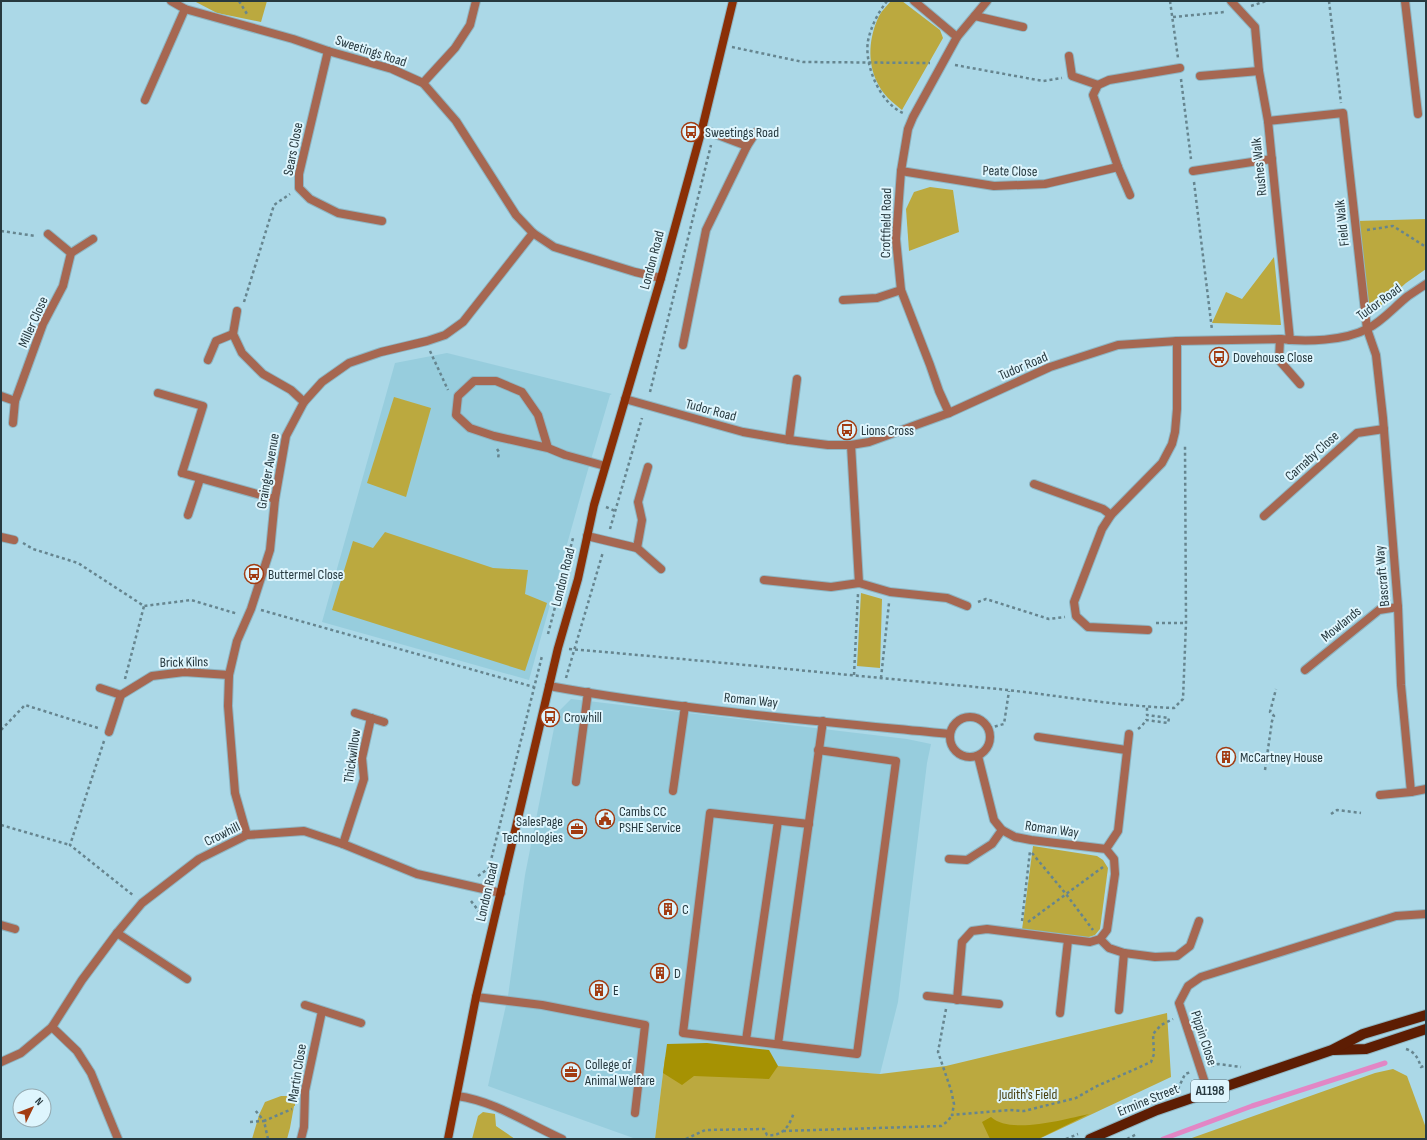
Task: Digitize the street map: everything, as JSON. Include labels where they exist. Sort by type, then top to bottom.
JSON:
[{"type":"main road","name":"Ermine Street","points":[[1090,1139],[1157,1110],[1332,1050],[1363,1034],[1426,1015]]},
{"type":"main road","name":"Ermine Street","points":[[1332,1050],[1366,1049],[1426,1029]]},
{"type":"street","name":"Sweetings Road","points":[[171,1],[185,9],[293,39],[328,51],[392,69],[423,83],[456,121],[516,215],[533,233],[554,247],[661,278]]},
{"type":"street","points":[[423,83],[455,48],[470,25],[476,1]]},
{"type":"street","name":"London Road","points":[[448,1139],[476,998],[558,648],[578,579],[587,536],[605,466],[661,278],[702,129],[733,1]]},
{"type":"street","points":[[914,1],[957,37]]},
{"type":"street","name":"Croftfield Road","points":[[949,413],[939,391],[901,290],[896,239],[901,171],[908,129],[913,117],[957,37],[987,1]]},
{"type":"street","name":"Rushes Walk","points":[[1231,1],[1255,27],[1259,71],[1268,121],[1290,340]]},
{"type":"street","points":[[1406,1],[1418,114]]},
{"type":"street","points":[[145,100],[185,9]]},
{"type":"street","points":[[975,16],[1023,27]]},
{"type":"street","name":"Sears Close","points":[[328,51],[299,174],[299,188],[310,199],[338,213],[382,220]]},
{"type":"street","points":[[1069,56],[1072,76],[1098,85]]},
{"type":"street","points":[[1130,195],[1118,167],[1093,95],[1098,85],[1109,80],[1180,68]]},
{"type":"street","points":[[1200,76],[1259,71]]},
{"type":"street","points":[[1268,121],[1343,113]]},
{"type":"street","name":"Field Walk","points":[[1343,113],[1367,329]]},
{"type":"street","points":[[702,129],[747,146]]},
{"type":"street","points":[[683,345],[706,230],[747,146],[756,132]]},
{"type":"street","points":[[1193,171],[1272,159]]},
{"type":"street","name":"Peate Close","points":[[901,171],[994,186],[1045,184],[1118,167]]},
{"type":"street","name":"Grainger Avenue","points":[[247,835],[235,793],[228,706],[229,675],[237,641],[251,609],[270,550],[275,500],[286,436],[304,402],[322,382],[349,363],[381,352],[445,335],[462,322],[533,233]]},
{"type":"street","points":[[48,234],[71,253],[93,239]]},
{"type":"street","name":"Miller Close","points":[[13,423],[15,401],[44,324],[64,286],[71,253]]},
{"type":"street","name":"Tudor Road","points":[[625,399],[743,432],[828,445],[851,445],[869,442],[949,413],[1050,367],[1118,344],[1177,341],[1338,338],[1367,329],[1426,284]]},
{"type":"street","points":[[843,300],[877,298],[901,290]]},
{"type":"street","points":[[237,310],[233,334],[242,353],[263,374],[291,390],[304,402]]},
{"type":"street","name":"Bascraft Way","points":[[1367,329],[1376,355],[1384,428],[1398,608],[1401,685],[1411,792]]},
{"type":"street","points":[[208,360],[216,341],[233,334]]},
{"type":"street","points":[[1280,340],[1279,360],[1300,384]]},
{"type":"street","points":[[1148,630],[1088,627],[1076,616],[1074,602],[1102,529],[1111,515],[1162,463],[1172,444],[1175,432],[1177,409],[1177,341]]},
{"type":"street","points":[[789,440],[797,379]]},
{"type":"street","points":[[548,448],[538,415],[522,392],[496,381],[474,381],[458,396],[456,415],[470,428],[494,436],[548,448],[565,455],[605,466]]},
{"type":"street","points":[[158,393],[203,406],[182,473],[275,500]]},
{"type":"street","points":[[1,396],[15,401]]},
{"type":"street","name":"Carnaby Close","points":[[1264,516],[1357,433],[1384,428]]},
{"type":"street","points":[[851,445],[859,583]]},
{"type":"street","points":[[637,548],[642,520],[638,502],[648,467]]},
{"type":"street","points":[[188,515],[200,479]]},
{"type":"street","points":[[1034,484],[1103,509],[1111,515]]},
{"type":"street","name":"London Road","points":[[587,536],[637,548],[661,569]]},
{"type":"street","points":[[1,537],[14,540]]},
{"type":"street","points":[[764,580],[831,587],[859,583],[890,592],[947,598],[967,606]]},
{"type":"street","name":"Mowlands","points":[[1305,670],[1379,610],[1398,608]]},
{"type":"street","name":"Brick Kilns","points":[[121,695],[152,676],[184,672],[229,675]]},
{"type":"street","name":"Roman Way","points":[[549,686],[685,706],[950,734]]},
{"type":"street","points":[[100,688],[121,695],[109,732]]},
{"type":"street","points":[[576,782],[588,692]]},
{"type":"street","points":[[673,791],[685,706]]},
{"type":"street","name":"Thickwillow","points":[[354,713],[384,722]]},
{"type":"street","points":[[966,716],[979,718],[989,728],[991,734],[990,742],[984,752],[978,756],[971,757],[966,757],[959,754],[954,749],[950,742],[950,734],[955,723],[966,716]]},
{"type":"street","name":"Thickwillow","points":[[343,844],[364,779],[362,758],[371,718]]},
{"type":"street","points":[[778,1044],[823,721]]},
{"type":"street","points":[[957,1000],[962,942],[972,931],[987,929],[1021,930],[1068,940],[1090,942],[1100,939],[1107,930],[1115,874],[1114,859],[1106,849],[1118,831],[1129,734]]},
{"type":"street","points":[[1038,737],[1126,750]]},
{"type":"street","points":[[809,824],[710,813],[683,1033],[857,1054],[896,761],[818,750]]},
{"type":"street","points":[[949,859],[967,860],[992,844],[1002,830],[994,820],[978,756]]},
{"type":"street","points":[[1380,795],[1426,789]]},
{"type":"street","points":[[746,1040],[778,821]]},
{"type":"street","name":"Roman Way","points":[[1002,830],[1015,837],[1031,840],[1106,849]]},
{"type":"street","name":"Crowhill","points":[[1,1062],[21,1053],[52,1027],[82,980],[117,933],[142,903],[199,860],[247,835],[304,831],[343,844],[417,874],[500,893]]},
{"type":"street","name":"Pippin Close","points":[[1208,1092],[1180,1003],[1188,986],[1201,977],[1396,916],[1426,914]]},
{"type":"street","points":[[1100,939],[1109,948],[1124,953],[1156,957],[1178,956],[1190,946],[1199,921]]},
{"type":"street","points":[[1,926],[15,929]]},
{"type":"street","points":[[117,933],[187,978]]},
{"type":"street","points":[[1060,1013],[1068,940]]},
{"type":"street","points":[[1119,1010],[1124,953]]},
{"type":"street","points":[[927,996],[999,1004]]},
{"type":"street","points":[[476,998],[542,1004],[645,1025],[635,1113]]},
{"type":"street","points":[[305,1006],[361,1023]]},
{"type":"street","name":"Martin Close","points":[[301,1139],[304,1127],[305,1091],[322,1011]]},
{"type":"street","points":[[52,1027],[77,1051],[91,1073],[118,1139]]},
{"type":"street","points":[[457,1096],[478,1100],[499,1108],[562,1139]]},
{"type":"path","points":[[887,1],[877,15],[868,41],[869,62],[874,79],[883,96],[898,110],[913,117]]},
{"type":"path","points":[[1329,1],[1343,113]]},
{"type":"path","points":[[1173,17],[1238,10]]},
{"type":"path","points":[[723,45],[803,62],[943,63],[1043,80],[1072,76]]},
{"type":"path","points":[[650,392],[714,133]]},
{"type":"path","points":[[237,310],[244,303],[274,205],[299,188]]},
{"type":"path","points":[[1356,231],[1393,226],[1426,248]]},
{"type":"path","points":[[1,231],[40,237],[48,234]]},
{"type":"path","points":[[610,529],[642,418]]},
{"type":"path","points":[[558,648],[1009,690],[1147,707],[1174,708],[1183,699],[1186,623],[1185,442],[1175,432]]},
{"type":"path","points":[[546,640],[575,532]]},
{"type":"path","points":[[14,540],[78,563],[144,606],[191,600],[241,614],[251,609],[260,610],[534,687]]},
{"type":"path","points":[[568,674],[604,549]]},
{"type":"path","points":[[854,675],[859,583]]},
{"type":"path","points":[[881,678],[890,592]]},
{"type":"path","points":[[967,606],[986,599],[1049,619],[1076,616]]},
{"type":"path","points":[[121,695],[144,606]]},
{"type":"path","points":[[1148,630],[1154,623],[1186,623]]},
{"type":"path","points":[[476,878],[489,868],[542,656]]},
{"type":"path","points":[[1265,770],[1272,720],[1274,716],[1270,712],[1276,689]]},
{"type":"path","points":[[989,728],[1004,724],[1009,690]]},
{"type":"path","points":[[1,730],[25,705],[109,732],[102,744],[70,845]]},
{"type":"path","points":[[1146,720],[1168,724],[1169,718],[1147,715],[1147,707]]},
{"type":"path","points":[[1331,814],[1337,810],[1361,813]]},
{"type":"path","points":[[1,825],[70,845],[142,903]]},
{"type":"path","points":[[1021,930],[1031,840]]},
{"type":"path","points":[[1030,851],[1066,894],[1100,939]]},
{"type":"path","points":[[1021,930],[1066,894],[1114,859]]},
{"type":"path","points":[[784,1131],[940,1126],[948,1122],[952,1115],[954,1104],[951,1090],[938,1052],[946,1008],[957,1000]]},
{"type":"path","points":[[952,1115],[1009,1110],[1024,1111],[1076,1098],[1095,1087],[1151,1062],[1154,1054],[1153,1034],[1161,1025],[1169,1021]]},
{"type":"path","points":[[1405,1048],[1415,1054],[1421,1067],[1426,1065]]},
{"type":"path","points":[[250,1122],[264,1121],[293,1109],[305,1109]]},
{"type":"path","points":[[255,1110],[264,1121],[268,1139]]},
{"type":"path","points":[[764,1129],[767,1136],[773,1136],[784,1131],[791,1124],[794,1112]]},
{"type":"path","points":[[686,1139],[705,1130],[764,1129]]},
{"type":"path","points":[[764,1129],[767,1139]]},
{"type":"path","points":[[1127,1139],[1140,1133]]},
{"type":"shaded area","points":[[447,353],[612,394],[610,395],[585,480],[529,680],[322,622],[395,363]]},
{"type":"shaded area","points":[[571,699],[907,739],[931,744],[927,763],[898,1002],[880,1074],[665,1057],[655,1139],[636,1139],[488,1086],[508,996],[525,875],[557,713]]},
{"type":"shaded area","points":[[707,1043],[769,1050],[778,1066],[769,1079],[694,1076],[682,1085],[663,1073],[667,1044]]},
{"type":"shaded area","points":[[1089,1114],[1038,1139],[990,1139],[982,1122],[991,1117],[1000,1122],[1011,1125],[1038,1124]]},
{"type":"green space","points":[[194,1],[267,1],[261,22],[217,13]]},
{"type":"green space","points":[[891,1],[902,1],[940,30],[943,38],[902,110],[888,98],[879,86],[872,66],[870,49],[873,32],[880,14]]},
{"type":"green space","points":[[930,187],[953,190],[959,232],[909,251],[906,209],[914,192]]},
{"type":"green space","points":[[1426,219],[1426,269],[1406,283],[1377,309],[1367,314],[1357,221]]},
{"type":"green space","points":[[1274,257],[1281,325],[1212,323],[1226,292],[1242,299]]},
{"type":"green space","points":[[394,397],[431,408],[406,497],[367,483]]},
{"type":"green space","points":[[385,532],[493,568],[528,570],[525,594],[547,603],[525,671],[332,610],[353,541],[373,548]]},
{"type":"green space","points":[[861,593],[882,599],[880,668],[857,666]]},
{"type":"green space","points":[[1033,846],[1097,856],[1103,860],[1108,868],[1100,929],[1095,935],[1086,938],[1022,930]]},
{"type":"green space","name":"Judith's Field","points":[[1167,1013],[1171,1077],[1039,1139],[655,1139],[665,1057],[880,1074],[946,1066]]},
{"type":"green space","points":[[1393,1069],[1407,1076],[1426,1128],[1426,1139],[1189,1139],[1375,1073]]},
{"type":"green space","points":[[281,1096],[295,1096],[295,1106],[287,1139],[252,1139],[259,1115],[265,1102]]},
{"type":"green space","points":[[483,1112],[495,1114],[496,1126],[515,1139],[472,1139],[478,1116]]},
{"type":"waterway","points":[[1163,1139],[1252,1106],[1385,1063]]},
{"type":"place","name":"Sweetings Road","points":[[691,132]]},
{"type":"place","name":"Dovehouse Close","points":[[1219,357]]},
{"type":"place","name":"Lions Cross","points":[[847,430]]},
{"type":"place","name":"Buttermel Close","points":[[254,574]]},
{"type":"place","name":"Crowhill","points":[[550,717]]},
{"type":"place","name":"McCartney House","points":[[1226,757]]},
{"type":"place","name":"Cambs CC PSHE Service","points":[[605,819]]},
{"type":"place","name":"SalesPage Technologies","points":[[577,829]]},
{"type":"place","name":"C","points":[[668,909]]},
{"type":"place","name":"D","points":[[660,973]]},
{"type":"place","name":"E","points":[[599,990]]},
{"type":"place","name":"College of Animal Welfare","points":[[571,1072]]}]
